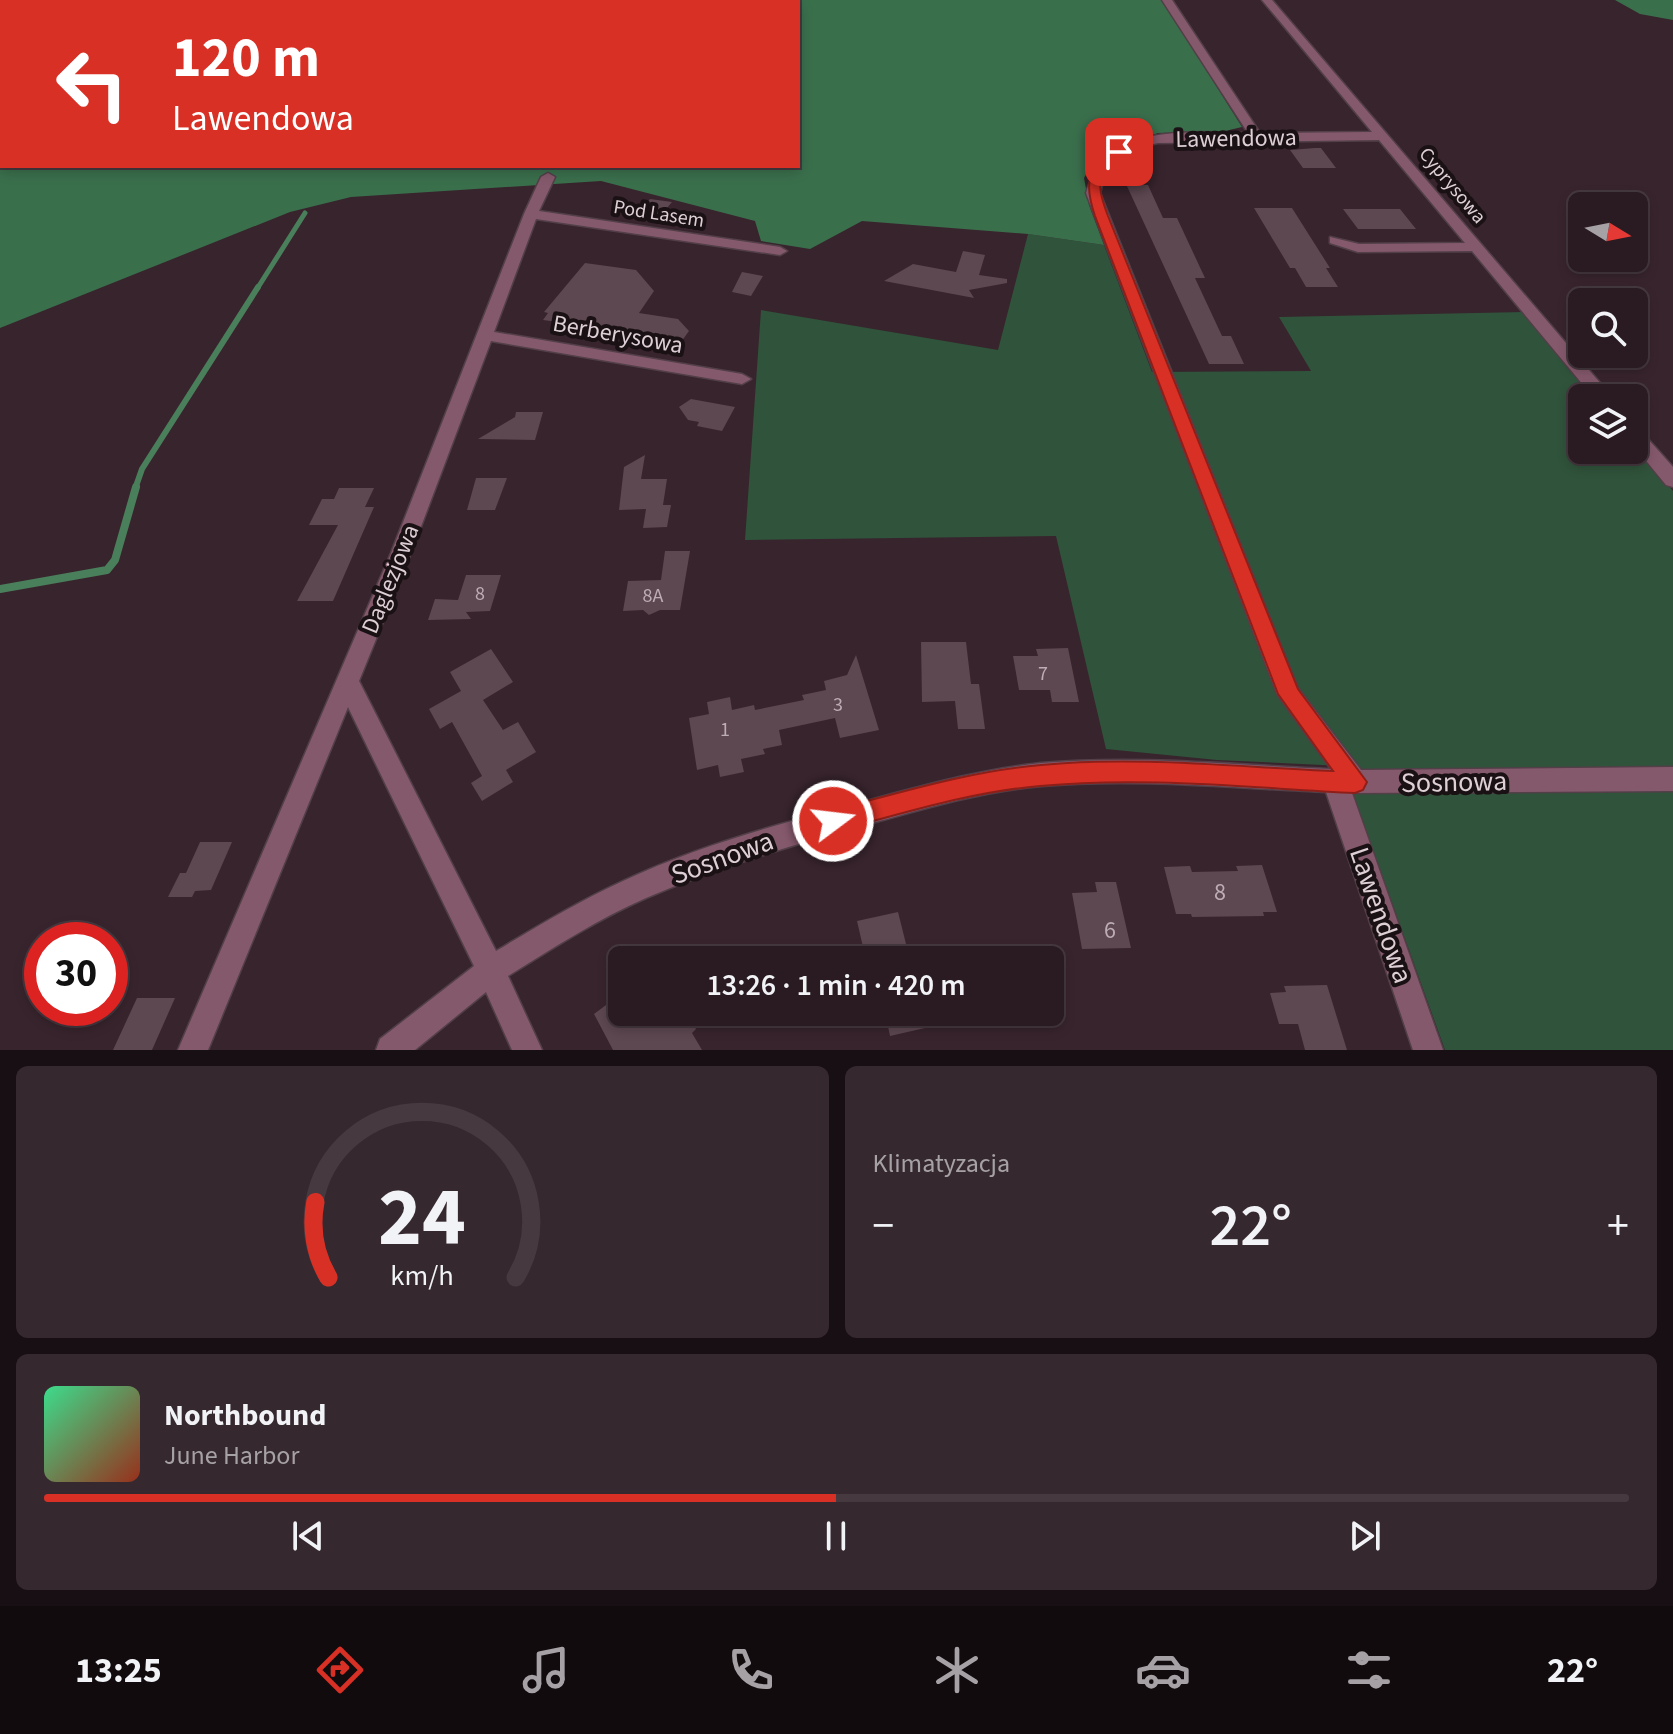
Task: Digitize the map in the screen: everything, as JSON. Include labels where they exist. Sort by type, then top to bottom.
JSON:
[{"type":"street","points":[[1167,0],[1257,137]]},
{"type":"street","name":"Cyprysowa","points":[[1267,0],[1592,384]]},
{"type":"street","name":"Lawendowa","points":[[1384,136],[1173,137],[1135,145],[1105,159],[1097,174],[1093,193],[1289,694],[1345,782],[1428,1050]]},
{"type":"street","name":"Daglezjowa","points":[[193,1050],[348,683],[548,177]]},
{"type":"street","name":"Pod Lasem","points":[[531,214],[780,251]]},
{"type":"street","points":[[1335,240],[1358,248],[1476,247]]},
{"type":"street","name":"Berberysowa","points":[[485,335],[742,379]]},
{"type":"street","points":[[1648,451],[1673,480]]},
{"type":"street","points":[[348,683],[491,970],[527,1050]]},
{"type":"street","name":"Sosnowa","points":[[391,1050],[491,970],[572,921],[701,862],[776,837],[966,786],[1039,775],[1106,771],[1345,782],[1673,779]]},
{"type":"green space","points":[[800,0],[1162,0],[1242,127],[1225,131],[1158,133],[1098,155],[1084,178],[1089,205],[1104,245],[1028,234],[862,221],[810,249],[761,241],[755,221],[601,181],[351,197],[290,212],[0,328],[0,168],[800,168]]},
{"type":"green space","points":[[1615,0],[1673,0],[1673,20],[1640,14]]},
{"type":"green space","points":[[1028,234],[1104,245],[1152,372],[1311,371],[1279,317],[1524,312],[1583,384],[1568,384],[1568,464],[1648,464],[1648,461],[1673,491],[1673,1050],[1445,1050],[1343,766],[1217,760],[1106,749],[1056,536],[745,540],[761,310],[998,350]]},
{"type":"building","points":[[1321,148],[1336,168],[1303,168],[1290,150]]},
{"type":"building","points":[[1126,184],[1148,185],[1163,218],[1177,218],[1205,278],[1195,278],[1222,336],[1231,336],[1244,364],[1209,364]]},
{"type":"building","points":[[650,199],[672,202],[658,219],[636,216]]},
{"type":"building","points":[[1254,208],[1292,208],[1330,268],[1326,268],[1338,287],[1306,287],[1295,268],[1290,268]]},
{"type":"building","points":[[1343,209],[1400,209],[1416,229],[1358,229]]},
{"type":"building","points":[[963,251],[985,255],[979,275],[1007,279],[1007,283],[969,290],[974,298],[884,281],[913,264],[956,272]]},
{"type":"building","points":[[585,263],[636,270],[654,291],[639,313],[678,319],[689,331],[681,342],[614,331],[611,335],[543,320],[548,313],[544,312]]},
{"type":"building","points":[[742,272],[763,276],[751,296],[732,292]]},
{"type":"building","points":[[691,399],[735,407],[722,431],[697,426],[699,422],[688,420],[679,407]]},
{"type":"building","points":[[516,412],[543,412],[535,440],[478,439],[515,417]]},
{"type":"building","points":[[645,455],[641,479],[667,479],[663,505],[671,505],[667,527],[643,528],[646,509],[619,510],[624,467]]},
{"type":"building","points":[[476,478],[507,478],[495,510],[467,510]]},
{"type":"building","points":[[339,488],[374,488],[365,507],[374,507],[333,601],[297,601],[338,525],[309,525],[322,499],[334,499]]},
{"type":"building","points":[[665,551],[690,551],[680,610],[660,610],[649,615],[643,610],[623,611],[628,581],[661,580]]},
{"type":"building","points":[[466,575],[501,575],[490,611],[466,612],[471,619],[428,620],[435,599],[458,600]]},
{"type":"building","points":[[921,642],[966,642],[971,684],[979,684],[985,729],[958,729],[955,701],[922,702]]},
{"type":"building","points":[[1068,648],[1079,702],[1052,702],[1050,690],[1019,690],[1013,656],[1038,656],[1036,649]]},
{"type":"building","points":[[491,649],[513,682],[483,700],[503,730],[518,722],[536,752],[506,770],[513,782],[482,801],[471,783],[482,776],[452,722],[440,729],[429,709],[461,691],[450,672]]},
{"type":"building","points":[[856,655],[879,730],[840,738],[835,718],[779,730],[782,745],[763,749],[765,754],[741,759],[744,772],[720,777],[718,765],[697,770],[689,718],[709,714],[707,702],[730,697],[732,710],[754,705],[755,710],[804,700],[802,695],[826,690],[824,681],[847,675]]},
{"type":"building","points":[[200,842],[232,842],[211,890],[195,891],[192,897],[168,897],[180,873],[186,873]]},
{"type":"building","points":[[1262,865],[1277,912],[1263,912],[1264,916],[1192,917],[1191,914],[1176,914],[1164,867],[1190,866],[1192,872],[1238,871],[1236,866]]},
{"type":"building","points":[[1095,882],[1116,882],[1131,948],[1082,949],[1072,893],[1097,892]]},
{"type":"building","points":[[898,912],[906,946],[863,946],[857,921]]},
{"type":"building","points":[[1327,985],[1347,1050],[1305,1050],[1298,1024],[1279,1024],[1270,993],[1286,992],[1284,986]]},
{"type":"building","points":[[137,998],[175,998],[152,1050],[113,1050],[124,1026],[128,1026],[128,1018]]},
{"type":"building","points":[[608,1004],[608,1026],[694,1026],[696,1029],[692,1033],[702,1050],[613,1050],[594,1014]]},
{"type":"building","points":[[888,1026],[934,1026],[890,1036]]},
{"type":"waterway","points":[[257,289],[305,213]]},
{"type":"waterway","points":[[135,489],[142,469],[258,287]]},
{"type":"waterway","points":[[0,589],[107,570],[115,560],[136,487]]},
{"type":"route","points":[[833,821],[966,786],[1039,775],[1106,771],[1355,782],[1289,694],[1101,216],[1093,193],[1097,174],[1105,159],[1119,152]]}]
